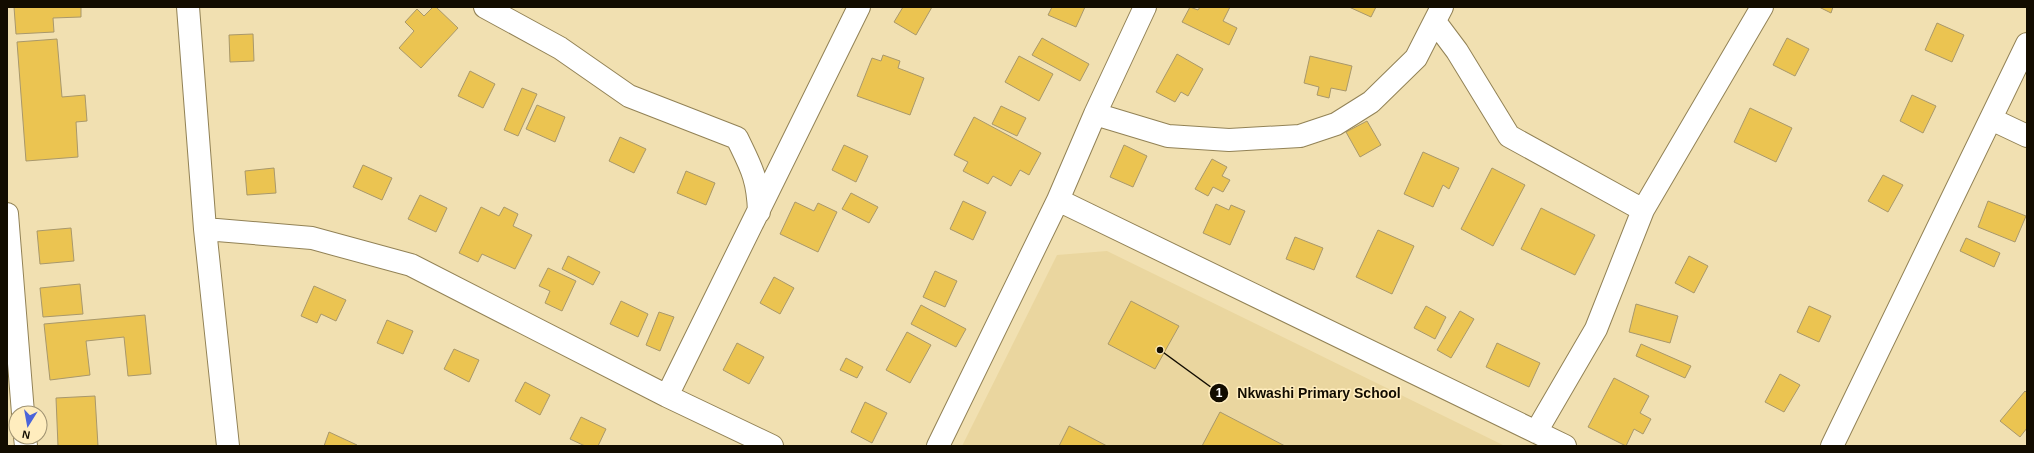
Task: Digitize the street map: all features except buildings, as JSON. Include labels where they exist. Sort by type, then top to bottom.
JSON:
[{"type":"street","points":[[188,7],[205,230],[228,446]]},
{"type":"street","points":[[485,7],[560,48],[629,96],[737,138],[755,174],[758,192],[758,212]]},
{"type":"street","points":[[667,396],[859,7]]},
{"type":"street","points":[[938,446],[1058,200],[1095,114],[1145,7]]},
{"type":"street","points":[[1536,432],[1596,329],[1643,210],[1762,7]]},
{"type":"street","points":[[1095,114],[1168,136],[1229,140],[1300,136],[1336,124],[1371,102],[1416,58],[1439,15]]},
{"type":"street","points":[[1439,15],[1457,51],[1509,136],[1643,210]]},
{"type":"street","points":[[1832,446],[2027,44]]},
{"type":"street","points":[[1991,119],[2027,136]]},
{"type":"street","points":[[1058,200],[1565,446]]},
{"type":"street","points":[[7,214],[22,405]]},
{"type":"street","points":[[205,230],[312,238],[411,265],[667,396],[772,446]]},
{"type":"shaded area","points":[[1107,251],[1505,446],[962,446],[1057,255]]},
{"type":"place","name":"Nkwashi Primary School","points":[[1160,350]]}]
